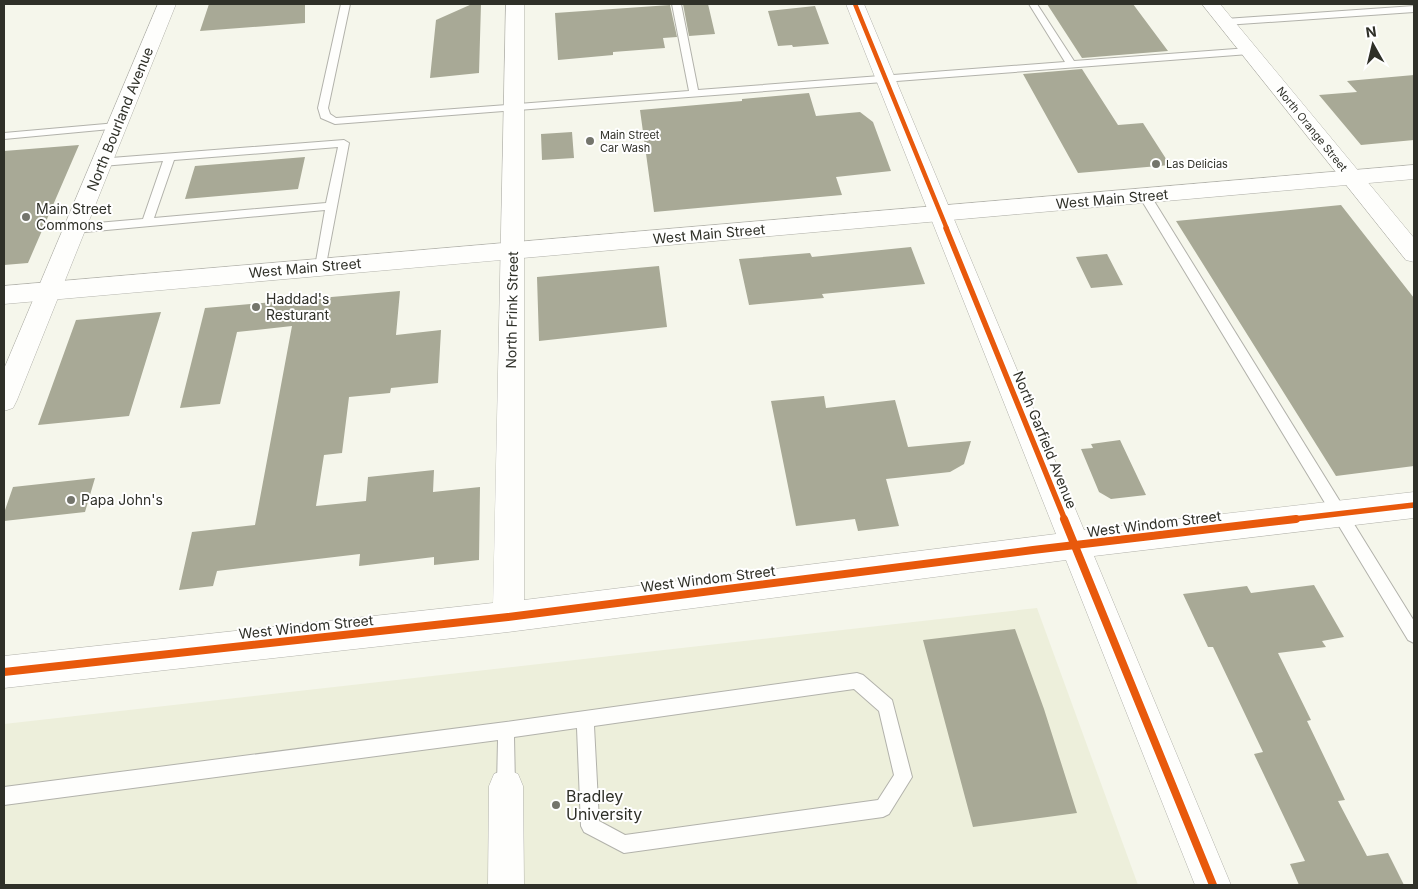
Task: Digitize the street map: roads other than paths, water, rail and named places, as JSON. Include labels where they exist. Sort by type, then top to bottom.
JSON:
[{"type":"street","name":"North Bourland Avenue","points":[[4,400],[167,4]]},
{"type":"street","name":"North Frink Street","points":[[508,617],[515,4]]},
{"type":"street","name":"North Garfield Avenue","points":[[855,4],[1213,885]]},
{"type":"street","name":"North Orange Street","points":[[1210,4],[1414,254]]},
{"type":"street","name":"West Main Street","points":[[4,295],[1414,172]]},
{"type":"street","name":"West Windom Street","points":[[4,672],[508,617],[1074,546],[1414,506]]},
{"type":"street","points":[[506,786],[506,885]]},
{"type":"lane","points":[[345,4],[323,108],[325,116],[335,121],[1249,51]]},
{"type":"lane","points":[[676,4],[694,93]]},
{"type":"lane","points":[[1033,4],[1071,64]]},
{"type":"lane","points":[[1225,22],[1414,9]]},
{"type":"lane","points":[[4,136],[117,126]]},
{"type":"lane","points":[[102,162],[344,143],[321,267]]},
{"type":"lane","points":[[147,223],[170,156]]},
{"type":"lane","points":[[1145,196],[1414,635]]},
{"type":"lane","points":[[74,229],[331,206]]},
{"type":"lane","points":[[4,796],[506,730],[857,681],[886,706],[903,776],[883,808],[624,844],[590,826],[585,719]]},
{"type":"lane","points":[[506,730],[506,786]]},
{"type":"place","name":"Main Street Car Wash","points":[[590,141]]},
{"type":"place","name":"Las Delicias","points":[[1156,164]]},
{"type":"place","name":"Main Street Commons","points":[[26,217]]},
{"type":"place","name":"Haddad's Resturant","points":[[256,307]]},
{"type":"place","name":"Papa John's","points":[[71,500]]},
{"type":"place","name":"Bradley University","points":[[556,805]]}]
